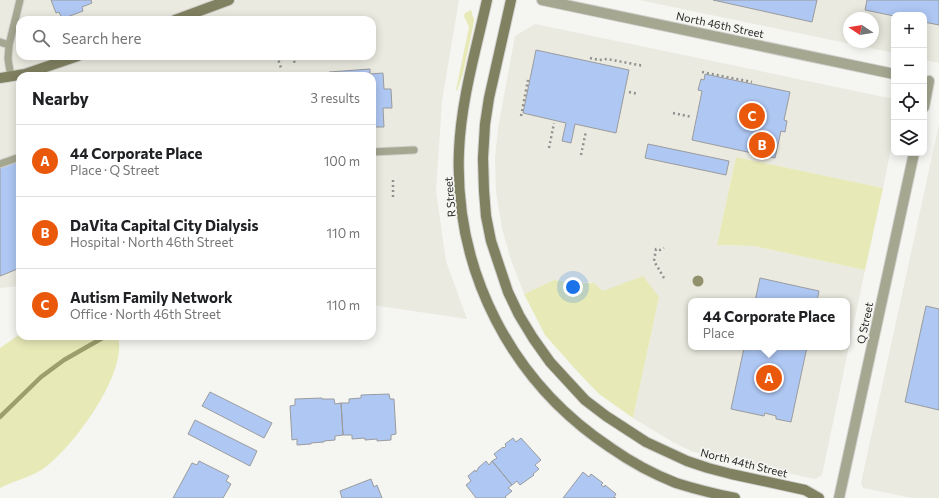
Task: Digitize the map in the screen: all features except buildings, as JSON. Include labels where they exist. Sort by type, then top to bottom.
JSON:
[{"type":"main road","points":[[186,16],[229,0]]},
{"type":"main road","name":"R Street","points":[[487,0],[468,87],[461,127],[459,157],[461,206],[471,257],[479,283],[499,327],[523,365],[561,409],[583,428],[628,460],[651,472],[702,491],[735,498]]},
{"type":"main road","name":"North 44th Street","points":[[511,0],[489,98],[485,124],[483,169],[486,216],[491,241],[508,292],[519,315],[533,338],[550,362],[585,400],[606,416],[646,442],[687,461],[731,474],[805,490],[820,498]]},
{"type":"main road","points":[[29,72],[67,60]]},
{"type":"main road","points":[[0,78],[16,76]]},
{"type":"street","name":"North 46th Street","points":[[542,0],[891,73]]},
{"type":"street","points":[[927,96],[931,81]]},
{"type":"street","name":"Q Street","points":[[839,498],[913,156]]},
{"type":"lane","points":[[16,16],[20,0]]},
{"type":"lane","points":[[11,77],[8,59],[9,45],[16,16]]},
{"type":"lane","points":[[0,42],[9,45]]},
{"type":"lane","points":[[376,152],[414,150]]},
{"type":"lane","points":[[0,164],[16,158]]},
{"type":"path","points":[[590,58],[599,60],[607,59],[644,66]]},
{"type":"path","points":[[278,60],[281,68]]},
{"type":"path","points":[[293,60],[295,65]]},
{"type":"path","points":[[702,72],[752,82]]},
{"type":"path","points":[[521,116],[528,80]]},
{"type":"path","points":[[629,92],[638,94]]},
{"type":"path","points":[[673,113],[692,117]]},
{"type":"path","points":[[549,148],[554,123]]},
{"type":"path","points":[[581,155],[586,131]]},
{"type":"path","points":[[393,180],[393,200]]},
{"type":"path","points":[[664,248],[660,250],[656,249],[654,262],[664,278]]},
{"type":"shaded area","points":[[0,0],[459,0],[442,101],[436,191],[446,261],[467,319],[376,306],[376,72],[16,72],[16,286],[0,288]]},
{"type":"shaded area","points":[[639,0],[939,0],[939,63],[927,61],[927,12],[891,12],[891,52],[870,48],[879,48],[879,12],[843,12],[843,42]]},
{"type":"shaded area","points":[[535,24],[891,98],[891,149],[883,188],[736,157],[717,245],[754,246],[865,270],[850,342],[850,298],[688,298],[688,350],[848,350],[822,475],[815,479],[691,451],[633,418],[659,297],[603,291],[591,282],[568,282],[554,280],[524,294],[510,257],[502,228],[496,192],[495,159],[498,128],[515,36]]},
{"type":"shaded area","points":[[939,124],[939,498],[912,498],[863,488],[861,483]]},
{"type":"green space","points":[[471,10],[474,20],[473,27],[463,73],[457,91],[469,27],[464,16],[465,13]]},
{"type":"green space","points":[[736,157],[883,188],[865,270],[754,246],[717,245]]},
{"type":"green space","points":[[643,276],[659,297],[633,418],[599,394],[545,335],[524,294],[554,280],[594,283],[603,291]]},
{"type":"green space","points":[[16,337],[16,340],[118,340],[119,351],[115,369],[97,407],[71,442],[42,470],[0,488],[0,348]]},
{"type":"waterway","points":[[0,417],[41,377],[64,360],[99,340]]},
{"type":"place","name":"Autism Family Network","points":[[752,116]]},
{"type":"place","name":"DaVita Capital City Dialysis","points":[[762,145]]},
{"type":"place","name":"44 Corporate Place","points":[[769,378]]}]
